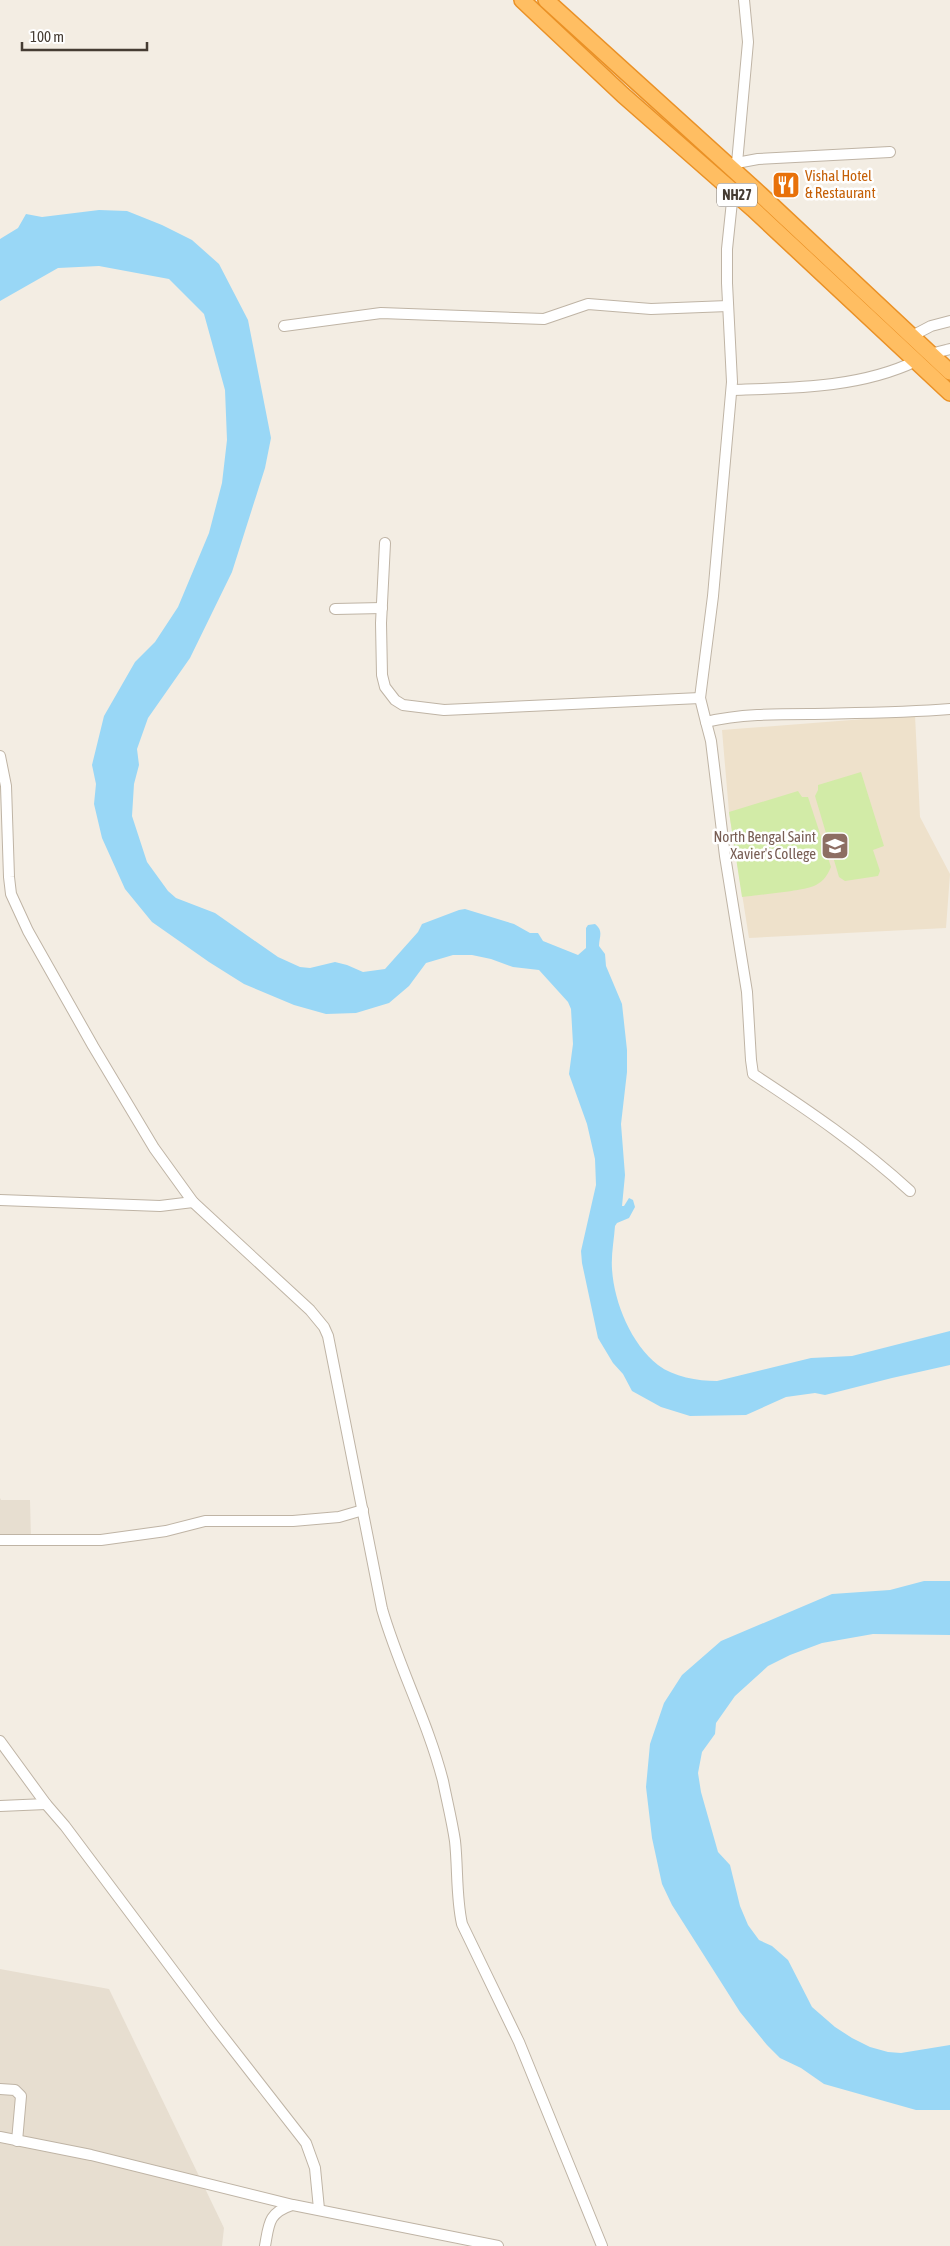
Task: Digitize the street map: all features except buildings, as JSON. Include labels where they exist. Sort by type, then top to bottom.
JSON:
[{"type":"highway","name":"NH27","points":[[522,0],[623,95],[733,192],[950,393]]},
{"type":"highway","name":"NH27","points":[[546,0],[732,164],[950,372]]},
{"type":"street","points":[[744,0],[748,42],[732,164],[758,158],[890,152]]},
{"type":"street","points":[[733,192],[727,249],[732,390],[713,596],[700,698],[711,741],[725,856],[747,992],[750,1060],[753,1074],[819,1117],[883,1166],[910,1191]]},
{"type":"street","points":[[284,326],[381,313],[544,320],[588,304],[651,308],[728,306]]},
{"type":"street","points":[[912,336],[931,326],[950,321]]},
{"type":"street","points":[[930,354],[950,349]]},
{"type":"street","points":[[732,390],[802,387],[877,376],[898,370],[916,361]]},
{"type":"street","points":[[384,543],[382,675],[384,687],[403,706],[444,710],[700,698]]},
{"type":"street","points":[[335,608],[382,608]]},
{"type":"street","points":[[706,722],[723,718],[780,714],[917,712],[950,709]]},
{"type":"street","points":[[0,756],[6,786],[9,877],[12,894],[19,911],[93,1046],[149,1139],[193,1202],[310,1310],[324,1327],[331,1346],[373,1572],[387,1628],[423,1716],[443,1781],[455,1840],[459,1907],[462,1924],[519,2042],[602,2246]]},
{"type":"street","points":[[0,1200],[160,1206],[193,1202]]},
{"type":"street","points":[[0,1540],[101,1540],[166,1531],[205,1522],[293,1521],[339,1517],[363,1510]]},
{"type":"street","points":[[0,1741],[214,2025],[306,2143],[315,2168],[319,2209]]},
{"type":"street","points":[[0,1806],[46,1804]]},
{"type":"street","points":[[0,2089],[15,2090],[21,2096],[17,2141]]},
{"type":"street","points":[[0,2137],[91,2155],[293,2204],[498,2246]]},
{"type":"street","points":[[265,2246],[270,2221],[274,2214],[279,2209],[293,2204]]},
{"type":"shaded area","name":"North Bengal Saint Xavier's College","points":[[915,715],[920,817],[950,874],[946,928],[749,938],[729,812],[722,730]]},
{"type":"shaded area","points":[[0,1498],[1,1500],[30,1500],[31,1539],[0,1538]]},
{"type":"shaded area","points":[[0,1969],[109,1989],[224,2228],[222,2246],[0,2246]]},
{"type":"green space","points":[[861,772],[884,846],[873,850],[880,871],[878,876],[845,881],[839,877],[815,796],[818,785]]},
{"type":"green space","points":[[798,791],[802,797],[808,797],[831,867],[829,872],[821,881],[811,887],[742,897],[729,812]]},
{"type":"water","points":[[99,210],[127,211],[162,225],[192,240],[219,264],[248,320],[271,438],[265,468],[232,572],[190,658],[148,718],[137,749],[139,765],[134,784],[132,816],[147,862],[168,891],[176,898],[215,913],[278,957],[300,967],[310,968],[335,962],[363,972],[385,969],[418,932],[422,924],[465,909],[514,924],[530,933],[538,933],[543,941],[578,955],[586,948],[586,928],[588,925],[595,924],[600,932],[599,946],[605,954],[606,966],[622,1004],[627,1050],[627,1072],[621,1124],[625,1175],[622,1206],[624,1206],[629,1198],[633,1200],[635,1207],[629,1218],[617,1223],[615,1226],[612,1253],[613,1282],[626,1322],[648,1356],[671,1373],[694,1379],[717,1381],[811,1358],[852,1356],[950,1331],[950,1365],[825,1395],[815,1393],[786,1397],[746,1415],[690,1416],[661,1407],[632,1391],[623,1374],[613,1363],[598,1338],[582,1263],[581,1251],[596,1185],[595,1159],[587,1124],[569,1074],[573,1044],[571,1009],[568,1002],[539,970],[513,967],[472,955],[453,955],[426,963],[409,986],[389,1003],[356,1013],[326,1014],[294,1005],[244,984],[152,922],[125,889],[102,838],[94,804],[96,784],[92,765],[104,716],[135,662],[155,642],[178,607],[209,533],[222,483],[227,440],[225,390],[204,314],[169,279],[99,266],[58,268],[0,301],[0,239],[18,228],[26,214],[42,217]]},
{"type":"water","points":[[924,1581],[950,1581],[950,1635],[873,1634],[822,1643],[768,1666],[735,1696],[716,1723],[715,1734],[702,1752],[698,1773],[701,1792],[718,1852],[730,1865],[740,1906],[748,1925],[759,1940],[772,1946],[788,1960],[812,2007],[835,2027],[852,2038],[870,2047],[901,2053],[950,2045],[950,2110],[916,2110],[824,2084],[801,2068],[780,2058],[767,2045],[740,2012],[672,1905],[662,1884],[652,1838],[646,1787],[650,1744],[664,1703],[682,1675],[721,1641],[832,1594],[890,1590]]},
{"type":"place","name":"Vishal Hotel & Restaurant","points":[[786,185]]},
{"type":"place","name":"North Bengal Saint Xavier's College","points":[[835,846]]}]
